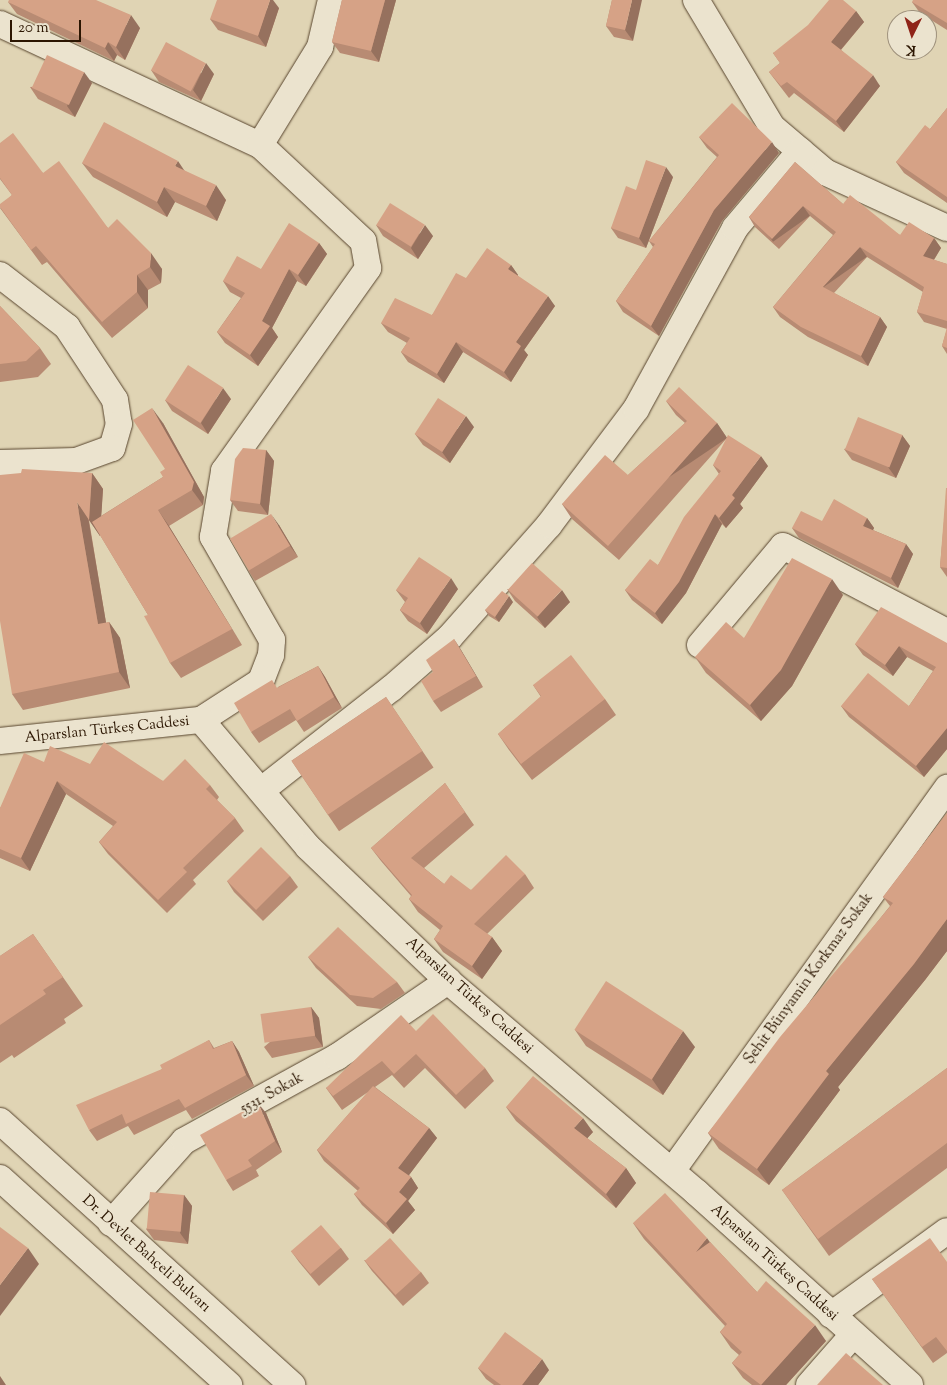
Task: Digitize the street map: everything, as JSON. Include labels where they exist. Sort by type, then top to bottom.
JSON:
[{"type":"street","points":[[260,145],[320,47],[330,0]]},
{"type":"street","points":[[696,0],[772,127],[825,172],[947,228]]},
{"type":"street","points":[[0,24],[35,36],[260,145],[363,241],[368,268],[224,472],[214,538],[272,640],[271,655],[261,681],[201,720]]},
{"type":"street","points":[[262,789],[392,688],[450,637],[549,525],[636,409],[735,228],[800,151]]},
{"type":"street","points":[[0,275],[67,327],[114,400],[119,424],[112,448],[76,461],[0,463]]},
{"type":"street","points":[[700,645],[783,546],[947,632]]},
{"type":"street","name":"Alparslan Türkeş Caddesi","points":[[0,741],[201,720],[262,789],[308,847],[448,980],[672,1171],[910,1385]]},
{"type":"street","name":"Şehit Bünyamin Korkmaz Sokak","points":[[672,1171],[947,788]]},
{"type":"street","name":"5531. Sokak","points":[[111,1223],[184,1142],[337,1058],[448,980]]},
{"type":"street","name":"Dr. Devlet Bahçeli Bulvarı","points":[[0,1121],[292,1385]]},
{"type":"street","points":[[0,1178],[229,1385]]},
{"type":"street","points":[[832,1315],[947,1231]]},
{"type":"street","points":[[809,1385],[853,1335]]},
{"type":"building","points":[[9,0],[96,0],[131,15],[116,47],[108,42],[105,48],[8,2]]},
{"type":"building","points":[[217,0],[270,0],[258,36],[210,19]]},
{"type":"building","points":[[342,0],[385,0],[371,51],[332,42]]},
{"type":"building","points":[[612,0],[632,0],[625,30],[606,26]]},
{"type":"building","points":[[829,0],[843,0],[856,11],[831,42],[873,75],[836,121],[787,82],[781,86],[769,72],[780,63],[773,53],[808,25]]},
{"type":"building","points":[[913,0],[947,0],[947,23],[937,17],[937,10],[925,10],[912,2]]},
{"type":"building","points":[[166,42],[206,63],[191,91],[151,70]]},
{"type":"building","points":[[47,55],[84,72],[69,105],[32,88]]},
{"type":"building","points":[[732,103],[772,142],[714,210],[651,326],[616,301],[655,244],[649,241],[719,155],[699,137]]},
{"type":"building","points":[[947,108],[947,197],[896,162],[925,125],[930,129]]},
{"type":"building","points":[[104,122],[178,161],[175,166],[216,185],[206,206],[164,187],[157,202],[82,163]]},
{"type":"building","points":[[13,133],[43,173],[59,161],[108,228],[117,219],[151,253],[150,267],[137,275],[137,292],[102,322],[36,246],[31,250],[0,207],[0,204],[12,195],[0,178],[0,143]]},
{"type":"building","points":[[646,160],[666,167],[639,238],[611,228],[626,186],[636,190]]},
{"type":"building","points":[[795,162],[843,204],[850,195],[900,235],[909,222],[934,238],[923,256],[947,264],[947,321],[917,312],[924,287],[860,247],[823,287],[880,317],[861,356],[801,327],[773,307],[836,232],[803,206],[772,239],[749,217]]},
{"type":"building","points":[[390,203],[425,225],[411,247],[376,225]]},
{"type":"building","points":[[289,223],[319,243],[298,275],[289,269],[262,321],[270,326],[250,355],[217,332],[245,293],[223,281],[237,256],[261,269]]},
{"type":"building","points":[[487,248],[511,265],[508,269],[548,296],[516,342],[521,346],[504,372],[456,342],[437,374],[401,352],[410,338],[381,323],[395,298],[432,315],[456,273],[466,278]]},
{"type":"building","points":[[0,306],[40,348],[26,361],[0,364]]},
{"type":"building","points":[[947,327],[947,348],[942,346]]},
{"type":"building","points":[[188,365],[223,388],[200,423],[165,400]]},
{"type":"building","points":[[679,387],[717,423],[608,546],[562,504],[605,455],[628,475],[687,421],[666,401]]},
{"type":"building","points":[[438,398],[466,416],[442,452],[415,434]]},
{"type":"building","points":[[152,408],[194,482],[192,490],[158,510],[232,629],[170,663],[144,616],[148,615],[92,522],[163,477],[160,472],[165,469],[133,420]]},
{"type":"building","points":[[858,417],[903,435],[889,467],[845,449]]},
{"type":"building","points":[[728,435],[761,456],[732,495],[735,498],[719,518],[715,514],[679,582],[655,613],[625,590],[650,559],[658,565],[684,517],[721,471],[713,465]]},
{"type":"building","points":[[243,448],[266,450],[260,504],[230,500],[235,459]]},
{"type":"building","points":[[22,469],[92,473],[89,520],[77,502],[98,624],[109,622],[119,672],[12,694],[0,621],[0,475],[21,473]]},
{"type":"building","points":[[947,488],[947,568],[940,567]]},
{"type":"building","points":[[834,499],[867,518],[863,526],[906,544],[891,578],[792,528],[801,511],[822,521]]},
{"type":"building","points":[[271,514],[290,546],[249,570],[230,539]]},
{"type":"building","points":[[419,557],[451,578],[420,623],[400,610],[408,598],[396,590]]},
{"type":"building","points":[[792,558],[832,579],[781,670],[750,705],[695,657],[726,622],[744,638]]},
{"type":"building","points":[[532,563],[562,590],[538,617],[508,590]]},
{"type":"building","points":[[502,591],[509,596],[495,617],[485,610]]},
{"type":"building","points":[[881,607],[947,643],[947,728],[916,766],[841,706],[868,673],[909,706],[936,667],[899,646],[885,665],[855,644]]},
{"type":"building","points":[[454,639],[476,676],[433,701],[421,681],[433,672],[426,660]]},
{"type":"building","points":[[571,655],[605,699],[521,764],[498,734],[541,696],[533,685]]},
{"type":"building","points":[[318,666],[334,697],[297,721],[290,709],[251,732],[234,703],[272,680],[277,688]]},
{"type":"building","points":[[386,697],[422,751],[328,815],[291,761]]},
{"type":"building","points":[[104,742],[163,781],[185,759],[210,785],[206,789],[235,818],[183,868],[187,872],[158,900],[99,842],[117,822],[57,781],[21,858],[0,849],[0,808],[24,753],[44,762],[50,746],[90,764]]},
{"type":"building","points":[[445,783],[465,812],[411,858],[444,884],[451,875],[471,890],[506,855],[525,874],[474,924],[492,937],[472,966],[434,939],[443,926],[409,899],[412,895],[371,848]]},
{"type":"building","points":[[947,813],[947,919],[914,964],[826,1071],[829,1074],[757,1169],[708,1133],[780,1037],[893,903],[883,897]]},
{"type":"building","points":[[261,847],[290,876],[256,910],[227,881]]},
{"type":"building","points":[[338,927],[397,982],[373,998],[350,995],[308,957]]},
{"type":"building","points":[[33,934],[63,977],[43,990],[46,994],[0,1025],[0,956]]},
{"type":"building","points":[[606,981],[683,1031],[652,1080],[574,1030]]},
{"type":"building","points":[[311,1007],[315,1036],[265,1043],[260,1014]]},
{"type":"building","points":[[433,1014],[485,1068],[456,1095],[416,1054],[394,1074],[382,1061],[333,1096],[326,1088],[401,1015],[416,1031]]},
{"type":"building","points":[[209,1040],[213,1049],[232,1041],[246,1075],[185,1108],[179,1099],[126,1124],[122,1114],[89,1130],[76,1105],[162,1069],[160,1065]]},
{"type":"building","points":[[947,1068],[947,1143],[818,1239],[782,1190]]},
{"type":"building","points":[[533,1076],[583,1118],[574,1128],[626,1168],[606,1194],[506,1107]]},
{"type":"building","points":[[373,1086],[429,1128],[398,1168],[411,1177],[399,1192],[407,1199],[386,1223],[354,1194],[360,1188],[317,1150]]},
{"type":"building","points":[[258,1103],[275,1141],[248,1160],[252,1166],[226,1180],[200,1135]]},
{"type":"building","points":[[150,1192],[184,1195],[181,1232],[147,1229]]},
{"type":"building","points":[[665,1193],[707,1238],[696,1252],[710,1242],[757,1292],[766,1281],[815,1325],[761,1385],[732,1363],[742,1352],[720,1332],[727,1324],[633,1223]]},
{"type":"building","points":[[321,1225],[341,1248],[310,1274],[291,1251]]},
{"type":"building","points":[[0,1227],[28,1248],[0,1285]]},
{"type":"building","points":[[390,1238],[421,1272],[396,1295],[365,1261]]},
{"type":"building","points":[[930,1238],[947,1262],[947,1351],[936,1337],[922,1347],[872,1279]]},
{"type":"building","points":[[505,1332],[542,1359],[522,1385],[501,1385],[478,1368]]},
{"type":"building","points":[[846,1353],[883,1385],[817,1385]]}]
